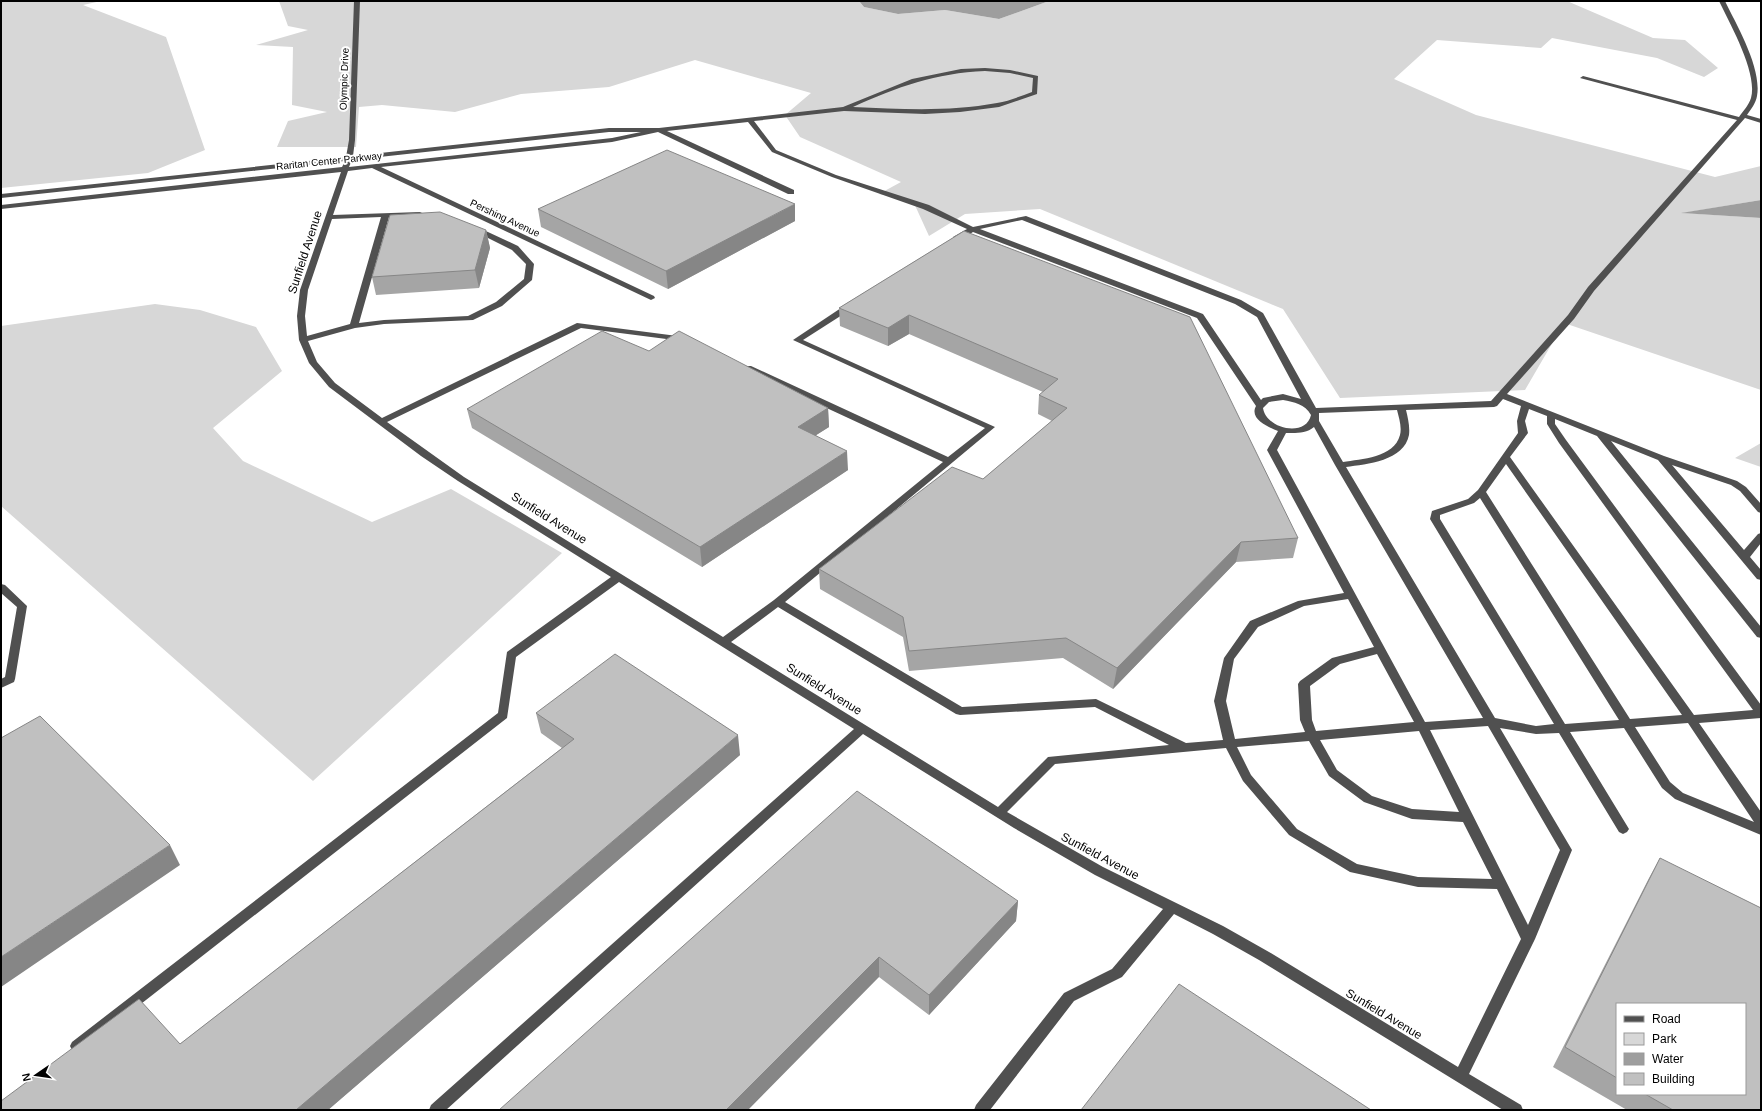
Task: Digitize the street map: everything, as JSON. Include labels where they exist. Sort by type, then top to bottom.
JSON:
[{"type":"street","name":"Olympic Drive","points":[[348,164],[352,140],[357,1]]},
{"type":"street","points":[[1260,405],[1266,400],[1291,398],[1313,413],[1494,404],[1571,317],[1592,289],[1742,118],[1754,97],[1755,83],[1752,67],[1722,1]]},
{"type":"street","points":[[988,69],[1017,72],[1036,77],[1035,93],[999,105],[960,110],[925,112],[844,108],[911,80],[944,72],[988,69]]},
{"type":"street","points":[[1583,78],[1742,118],[1761,121]]},
{"type":"street","name":"Raritan Center Parkway","points":[[1,208],[608,130],[659,130],[844,108]]},
{"type":"street","points":[[749,119],[774,151],[834,176],[926,207],[972,229],[1200,316],[1260,405],[1259,413],[1261,418],[1274,427],[1283,430],[1302,430],[1310,427],[1313,413]]},
{"type":"street","name":"Raritan Center Parkway","points":[[1,196],[348,164],[372,166],[612,140],[646,134],[659,130]]},
{"type":"street","points":[[659,130],[791,192]]},
{"type":"street","name":"Pershing Avenue","points":[[348,164],[372,166],[651,298]]},
{"type":"street","name":"Sunfield Avenue","points":[[348,164],[304,290],[301,316],[303,340],[313,363],[332,385],[424,454],[461,479],[1057,849],[1099,872],[1173,907],[1264,956],[1516,1110]]},
{"type":"street","points":[[354,326],[386,214]]},
{"type":"street","points":[[330,217],[386,214],[429,214]]},
{"type":"street","points":[[952,242],[972,229],[1023,218],[1238,302],[1260,315],[1300,386],[1340,465],[1566,850],[1528,939],[1461,1076]]},
{"type":"street","points":[[303,340],[354,326],[384,322],[470,318],[499,304],[528,280],[530,264],[515,248],[468,225]]},
{"type":"street","points":[[724,642],[778,602],[991,427],[797,340],[858,301]]},
{"type":"street","points":[[381,422],[580,325],[683,339],[690,342]]},
{"type":"street","points":[[740,364],[949,461]]},
{"type":"street","points":[[1502,395],[1601,435],[1734,483],[1743,489],[1761,510]]},
{"type":"street","points":[[1526,405],[1521,421],[1524,433],[1481,492],[1471,501],[1435,513],[1435,519],[1623,829]]},
{"type":"street","points":[[1340,465],[1370,461],[1391,454],[1404,439],[1404,422],[1401,408]]},
{"type":"street","points":[[1552,415],[1551,424],[1562,441],[1761,714]]},
{"type":"street","points":[[1283,430],[1272,450],[1422,726],[1528,939]]},
{"type":"street","points":[[1601,435],[1761,634]]},
{"type":"street","points":[[1506,458],[1691,719],[1761,822]]},
{"type":"street","points":[[1662,458],[1761,577]]},
{"type":"street","points":[[1481,492],[1666,785],[1679,796],[1761,830]]},
{"type":"street","points":[[1744,557],[1761,536]]},
{"type":"street","points":[[70,1051],[503,715],[511,655],[618,577]]},
{"type":"street","points":[[1,587],[22,606],[10,679],[1,684]]},
{"type":"street","points":[[1351,595],[1302,603],[1254,624],[1229,658],[1220,701],[1230,744],[1247,778],[1293,832],[1354,868],[1418,882],[1501,884]]},
{"type":"street","points":[[778,602],[960,711],[1096,703],[1185,748]]},
{"type":"street","points":[[1380,649],[1336,661],[1304,684],[1306,720],[1312,736],[1334,773],[1368,799],[1412,814],[1467,817]]},
{"type":"street","points":[[999,813],[1052,760],[1422,726],[1491,722],[1536,730],[1761,714]]},
{"type":"street","points":[[436,1110],[862,728]]},
{"type":"street","points":[[981,1110],[1069,997],[1117,973],[1173,907]]},
{"type":"green space","points":[[1,1],[101,1],[83,5],[166,37],[205,150],[148,173],[1,188]]},
{"type":"green space","points":[[279,1],[859,1],[864,7],[898,14],[945,10],[999,19],[1049,1],[1567,1],[1653,38],[1685,40],[1718,68],[1704,77],[1657,58],[1552,38],[1541,48],[1437,40],[1394,79],[1476,115],[1715,177],[1761,166],[1761,200],[1683,213],[1761,218],[1761,390],[1564,323],[1525,390],[1340,398],[1283,309],[1040,209],[965,214],[929,236],[913,201],[879,194],[901,182],[800,137],[785,115],[811,93],[695,60],[609,87],[521,94],[455,112],[382,105],[359,107],[356,147],[277,147],[288,121],[327,112],[292,105],[293,47],[256,45],[308,30],[288,26]]},
{"type":"green space","points":[[155,304],[200,310],[256,327],[282,371],[213,428],[243,461],[372,522],[451,489],[562,553],[313,781],[1,506],[1,326]]},
{"type":"green space","points":[[1761,443],[1761,467],[1735,458]]},
{"type":"water","points":[[859,1],[1049,1],[999,19],[945,10],[898,14],[864,7]]},
{"type":"water","points":[[1761,200],[1761,218],[1681,213]]},
{"type":"building","points":[[667,150],[795,204],[666,271],[538,209]]},
{"type":"building","points":[[440,212],[486,230],[475,270],[372,277],[390,215]]},
{"type":"building","points":[[964,231],[1190,317],[1298,538],[1241,542],[1117,668],[1066,638],[909,651],[903,617],[819,569],[952,467],[983,479],[1067,408],[1039,395],[1058,379],[909,315],[888,328],[839,308]]},
{"type":"building","points":[[602,331],[649,351],[679,331],[828,408],[798,427],[847,451],[700,547],[467,409]]},
{"type":"building","points":[[615,654],[738,735],[296,1110],[1,1110],[1,1101],[139,999],[180,1044],[574,739],[536,713]]},
{"type":"building","points":[[40,716],[170,845],[1,957],[1,738]]},
{"type":"building","points":[[857,791],[1018,901],[929,995],[879,957],[726,1110],[499,1110]]},
{"type":"building","points":[[1660,858],[1761,908],[1761,1110],[1673,1110],[1647,1095],[1746,1095],[1746,1003],[1616,1003],[1616,1077],[1565,1047]]},
{"type":"building","points":[[1179,984],[1371,1110],[1081,1110]]}]
